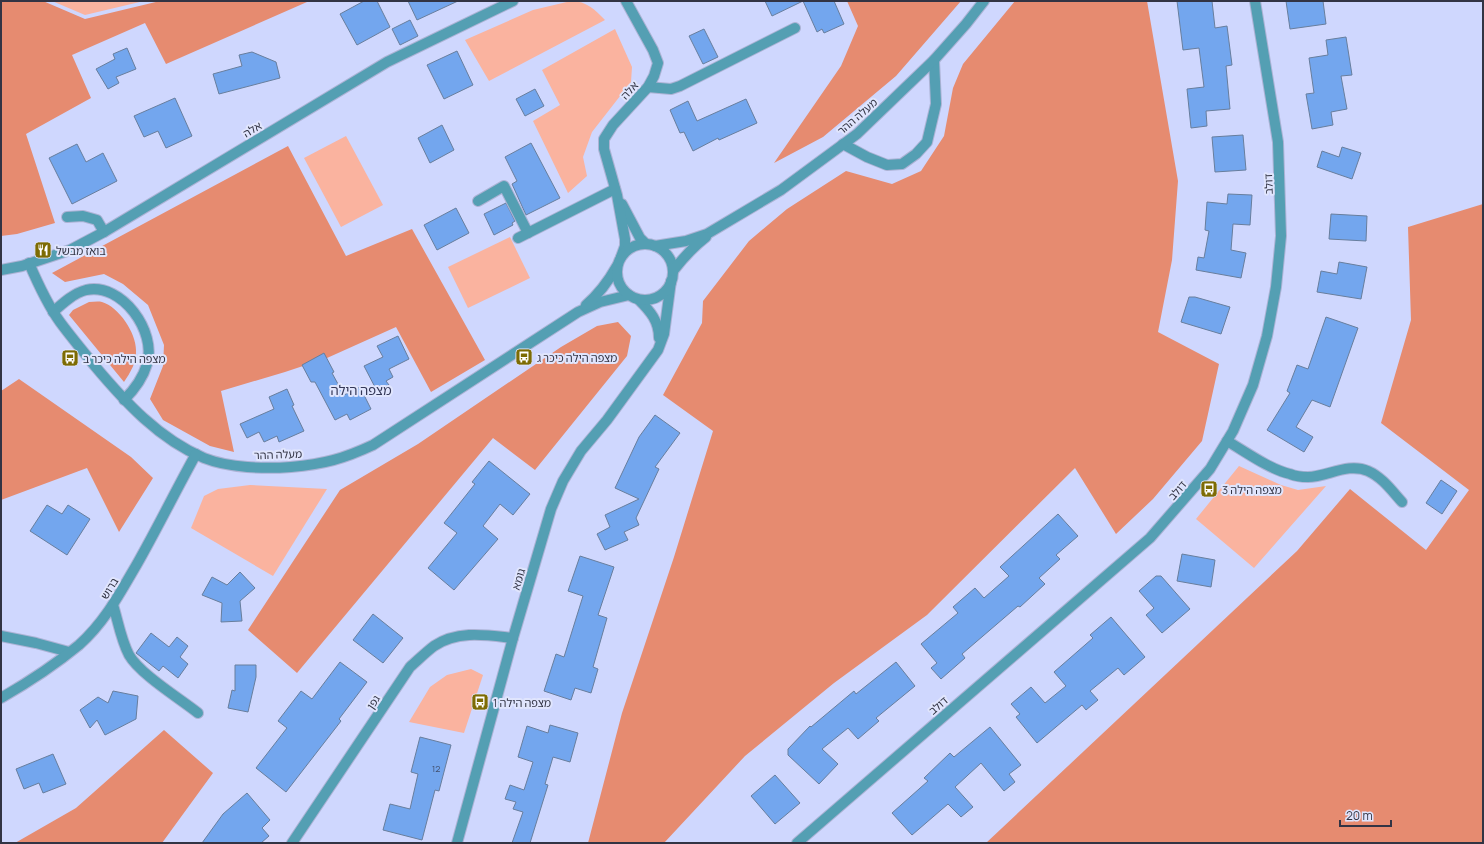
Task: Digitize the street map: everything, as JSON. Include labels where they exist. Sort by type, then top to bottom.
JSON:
[{"type":"street","name":"אלה","points":[[1,270],[70,250],[104,232],[387,62],[513,1]]},
{"type":"street","name":"אלה","points":[[619,262],[625,246],[625,239],[616,192],[604,150],[604,139],[613,125],[648,88],[658,63],[654,50],[626,1]]},
{"type":"street","name":"מעלה ההר","points":[[650,245],[686,241],[707,234],[781,190],[857,134],[934,60],[984,1]]},
{"type":"street","name":"דולב","points":[[797,843],[1150,538],[1210,469],[1233,431],[1253,385],[1267,336],[1276,287],[1281,236],[1278,142],[1255,1]]},
{"type":"street","points":[[648,88],[671,89],[680,86],[795,28]]},
{"type":"street","points":[[843,144],[866,157],[887,165],[902,164],[916,154],[927,142],[936,104],[934,60]]},
{"type":"street","points":[[478,201],[504,186],[528,233]]},
{"type":"street","name":"אלה","points":[[616,192],[640,238],[650,245]]},
{"type":"street","points":[[518,238],[616,192]]},
{"type":"street","points":[[67,217],[83,216],[97,220],[104,232]]},
{"type":"street","name":"מעלה ההר","points":[[672,276],[683,258],[697,244],[723,224]]},
{"type":"street","points":[[639,300],[649,300],[658,296],[666,290],[672,276],[671,262],[667,256],[663,251],[650,245],[636,246],[627,250],[619,262],[618,280],[622,289],[629,295],[639,300],[651,312],[659,326],[658,350]]},
{"type":"street","name":"מעלה ההר","points":[[578,312],[597,295],[609,281],[619,262]]},
{"type":"street","name":"מעלה ההר","points":[[29,263],[41,291],[60,322],[124,400],[136,412],[164,435],[196,454],[225,464],[251,467],[279,468],[332,461],[350,456],[373,445],[578,312],[600,302],[629,295]]},
{"type":"street","name":"גומא","points":[[457,843],[513,638],[551,509],[563,480],[581,451],[607,420],[658,350],[664,334],[672,276]]},
{"type":"street","points":[[53,312],[66,300],[86,290],[103,289],[116,295],[130,306],[143,330],[149,349],[148,364],[134,389],[124,400]]},
{"type":"street","points":[[1227,441],[1273,468],[1290,474],[1308,477],[1345,468],[1356,468],[1368,471],[1382,481],[1402,502]]},
{"type":"street","name":"ברוש","points":[[4,694],[30,680],[79,644],[102,620],[113,604],[154,533],[196,454]]},
{"type":"street","points":[[113,604],[122,639],[129,655],[138,668],[198,713]]},
{"type":"street","name":"גפן","points":[[292,843],[410,667],[435,646],[454,636],[476,634],[513,638]]},
{"type":"street","points":[[1,636],[36,643],[68,652]]},
{"type":"shaded area","points":[[1,1],[43,1],[85,19],[160,1],[307,2],[166,64],[145,23],[72,55],[91,98],[26,134],[55,223],[17,234],[1,236]]},
{"type":"shaded area","points":[[52,1],[144,1],[85,15]]},
{"type":"shaded area","points":[[571,1],[586,4],[605,20],[489,81],[465,40],[533,10]]},
{"type":"shaded area","points":[[847,1],[961,1],[896,76],[823,137],[774,163],[841,66],[858,26]]},
{"type":"shaded area","points":[[1015,1],[1147,1],[1178,181],[1172,260],[1158,332],[1219,364],[1202,441],[1153,499],[1116,534],[1075,468],[927,615],[834,683],[745,756],[664,843],[588,843],[622,713],[674,557],[713,431],[663,395],[702,323],[703,301],[749,241],[787,209],[846,171],[892,184],[921,171],[944,136],[953,88],[963,64]]},
{"type":"shaded area","points":[[615,29],[632,67],[631,82],[592,132],[583,157],[587,176],[568,193],[533,121],[560,105],[542,70]]},
{"type":"shaded area","points":[[346,136],[383,205],[341,227],[304,158]]},
{"type":"shaded area","points":[[288,146],[346,256],[412,229],[485,360],[431,392],[396,327],[327,358],[221,391],[234,452],[210,446],[163,420],[150,399],[163,366],[164,345],[148,305],[123,284],[104,274],[65,282],[52,273]]},
{"type":"shaded area","points":[[1483,204],[1483,843],[986,843],[1297,551],[1350,489],[1426,550],[1469,490],[1381,423],[1411,320],[1408,227]]},
{"type":"shaded area","points":[[510,237],[530,278],[468,308],[448,267]]},
{"type":"shaded area","points":[[89,302],[102,302],[108,305],[120,315],[130,329],[135,343],[136,354],[131,371],[124,382],[69,315],[73,310]]},
{"type":"shaded area","points":[[618,322],[631,336],[627,356],[535,470],[493,438],[297,673],[248,630],[340,490],[418,444],[561,347],[597,326]]},
{"type":"shaded area","points":[[19,379],[131,457],[153,478],[119,532],[87,468],[1,500],[1,391]]},
{"type":"shaded area","points":[[1239,466],[1281,485],[1298,490],[1326,486],[1254,568],[1196,519]]},
{"type":"shaded area","points":[[250,485],[327,489],[273,576],[191,528],[204,496],[218,489]]},
{"type":"shaded area","points":[[471,669],[483,675],[464,733],[409,722],[430,687],[447,675]]},
{"type":"shaded area","points":[[164,730],[213,773],[162,843],[15,843],[76,808]]},
{"type":"building","points":[[364,1],[377,1],[390,27],[357,45],[340,14]]},
{"type":"building","points":[[408,1],[458,1],[417,20]]},
{"type":"building","points":[[765,1],[803,1],[772,16]]},
{"type":"building","points":[[803,1],[834,1],[844,24],[824,33],[822,29],[817,32]]},
{"type":"building","points":[[1177,1],[1212,1],[1215,28],[1227,26],[1232,65],[1226,66],[1230,109],[1206,111],[1207,126],[1191,128],[1187,89],[1204,87],[1199,48],[1183,50]]},
{"type":"building","points":[[1286,1],[1323,1],[1326,24],[1290,29]]},
{"type":"building","points":[[410,20],[418,36],[400,45],[392,29]]},
{"type":"building","points":[[704,29],[718,57],[703,64],[689,36]]},
{"type":"building","points":[[1346,37],[1352,75],[1341,76],[1347,109],[1331,112],[1333,125],[1312,129],[1306,94],[1314,93],[1309,58],[1328,55],[1326,40]]},
{"type":"building","points":[[127,48],[136,69],[116,77],[119,83],[108,89],[96,69],[115,59],[113,54]]},
{"type":"building","points":[[457,51],[473,85],[444,99],[427,65]]},
{"type":"building","points":[[252,52],[276,62],[280,78],[219,94],[213,74],[242,66],[239,55]]},
{"type":"building","points":[[535,89],[544,106],[525,116],[516,99]]},
{"type":"building","points":[[175,98],[192,136],[166,148],[158,131],[144,137],[134,116]]},
{"type":"building","points":[[746,99],[757,123],[719,140],[718,138],[693,151],[684,132],[680,133],[670,110],[688,101],[697,121]]},
{"type":"building","points":[[442,125],[454,150],[430,163],[418,138]]},
{"type":"building","points":[[1243,135],[1246,170],[1215,172],[1212,137]]},
{"type":"building","points":[[531,143],[560,198],[526,215],[512,184],[517,181],[505,157]]},
{"type":"building","points":[[77,144],[86,162],[103,153],[117,181],[72,204],[49,158]]},
{"type":"building","points":[[1342,147],[1361,153],[1352,179],[1317,167],[1322,151],[1339,157]]},
{"type":"building","points":[[1228,194],[1252,195],[1250,225],[1233,224],[1231,250],[1246,253],[1241,278],[1196,270],[1198,257],[1204,258],[1209,231],[1205,230],[1207,202],[1227,204]]},
{"type":"building","points":[[506,203],[515,221],[512,223],[513,225],[494,235],[484,214]]},
{"type":"building","points":[[456,208],[469,233],[437,250],[424,225]]},
{"type":"building","points":[[1331,214],[1367,216],[1366,241],[1329,239]]},
{"type":"building","points":[[1339,262],[1367,267],[1361,299],[1317,292],[1321,271],[1337,274]]},
{"type":"building","points":[[1189,297],[1195,297],[1230,307],[1221,334],[1181,322]]},
{"type":"building","points":[[1326,317],[1358,328],[1330,407],[1312,400],[1296,427],[1313,437],[1304,452],[1267,430],[1290,393],[1287,391],[1297,365],[1308,369]]},
{"type":"building","points":[[398,336],[409,359],[389,369],[393,377],[386,381],[389,385],[377,391],[364,366],[383,357],[377,346]]},
{"type":"building","points":[[324,353],[334,372],[332,373],[344,395],[360,387],[371,409],[350,420],[347,414],[335,420],[315,382],[311,382],[302,365]]},
{"type":"building","points":[[287,389],[294,405],[292,406],[304,431],[279,442],[277,436],[264,442],[259,432],[247,438],[240,424],[274,409],[269,397]]},
{"type":"building","points":[[655,415],[680,433],[655,467],[659,469],[636,518],[639,525],[624,532],[628,540],[605,550],[597,534],[610,527],[605,515],[639,499],[615,488],[639,437]]},
{"type":"building","points":[[489,461],[530,494],[513,515],[500,504],[483,526],[498,539],[454,590],[428,568],[457,533],[444,523],[475,484],[472,482]]},
{"type":"building","points":[[1441,480],[1457,491],[1442,514],[1426,503]]},
{"type":"building","points":[[47,505],[62,514],[68,505],[90,519],[67,555],[30,531]]},
{"type":"building","points":[[1058,514],[1078,536],[1056,555],[1060,559],[1039,578],[1045,584],[1020,607],[1018,606],[962,654],[965,658],[941,679],[931,668],[937,663],[921,644],[958,613],[953,607],[975,588],[984,598],[1009,576],[1000,567]]},
{"type":"building","points":[[1182,554],[1215,560],[1211,587],[1177,581]]},
{"type":"building","points":[[580,556],[614,567],[598,615],[607,618],[593,667],[598,669],[591,693],[575,688],[571,700],[544,691],[556,654],[564,657],[583,596],[568,591]]},
{"type":"building","points":[[240,572],[255,588],[240,601],[242,621],[221,622],[222,603],[202,595],[212,577],[227,585]]},
{"type":"building","points":[[1156,576],[1161,576],[1190,609],[1162,633],[1146,615],[1154,608],[1139,591]]},
{"type":"building","points":[[373,614],[403,638],[383,663],[353,640]]},
{"type":"building","points":[[1111,617],[1145,657],[1124,675],[1118,668],[1090,691],[1098,700],[1086,710],[1082,705],[1037,743],[1016,717],[1020,714],[1011,704],[1031,687],[1045,703],[1066,686],[1054,672],[1093,638],[1090,635]]},
{"type":"building","points":[[151,633],[169,647],[177,637],[188,646],[180,657],[188,664],[178,678],[163,666],[159,671],[136,653]]},
{"type":"building","points":[[340,662],[367,682],[339,719],[341,721],[286,792],[256,768],[287,728],[278,721],[301,691],[312,699]]},
{"type":"building","points":[[896,662],[915,686],[876,718],[879,721],[858,739],[848,728],[822,749],[838,764],[819,784],[788,755],[788,749],[810,726],[811,727],[854,691],[856,694]]},
{"type":"building","points":[[235,665],[256,665],[256,677],[248,712],[228,708],[232,690],[235,691]]},
{"type":"building","points":[[113,691],[138,696],[136,719],[105,735],[97,720],[90,728],[80,710],[98,697],[108,703]]},
{"type":"building","points":[[550,725],[578,733],[570,762],[553,757],[545,784],[548,785],[530,843],[512,843],[523,812],[513,809],[516,802],[505,799],[510,785],[524,790],[533,762],[518,757],[527,726],[548,733]]},
{"type":"building","points":[[990,727],[1021,765],[1009,774],[1015,782],[1004,791],[981,763],[955,787],[973,807],[961,817],[948,804],[912,835],[892,813],[928,781],[924,778],[950,753],[954,757]]},
{"type":"building","points":[[420,737],[451,745],[439,791],[435,790],[422,840],[383,830],[390,804],[410,809],[418,774],[411,772]]},
{"type":"building","points":[[53,754],[66,784],[43,793],[39,783],[24,789],[16,769]]},
{"type":"building","points":[[775,775],[800,803],[775,824],[751,796]]},
{"type":"building","points":[[247,793],[270,820],[262,828],[269,836],[261,843],[202,843],[223,814]]},
{"type":"place","name":"בואז מבשל","points":[[43,250]]},
{"type":"place","name":"מצפה הילה כיכר ג","points":[[524,357]]},
{"type":"place","name":"מצפה הילה כיכר ב","points":[[70,358]]},
{"type":"place","name":"מצפה הילה 3","points":[[1209,489]]},
{"type":"place","name":"מצפה הילה 1","points":[[480,702]]},
{"type":"district","name":"מצפה הילה","points":[[361,390]]}]
